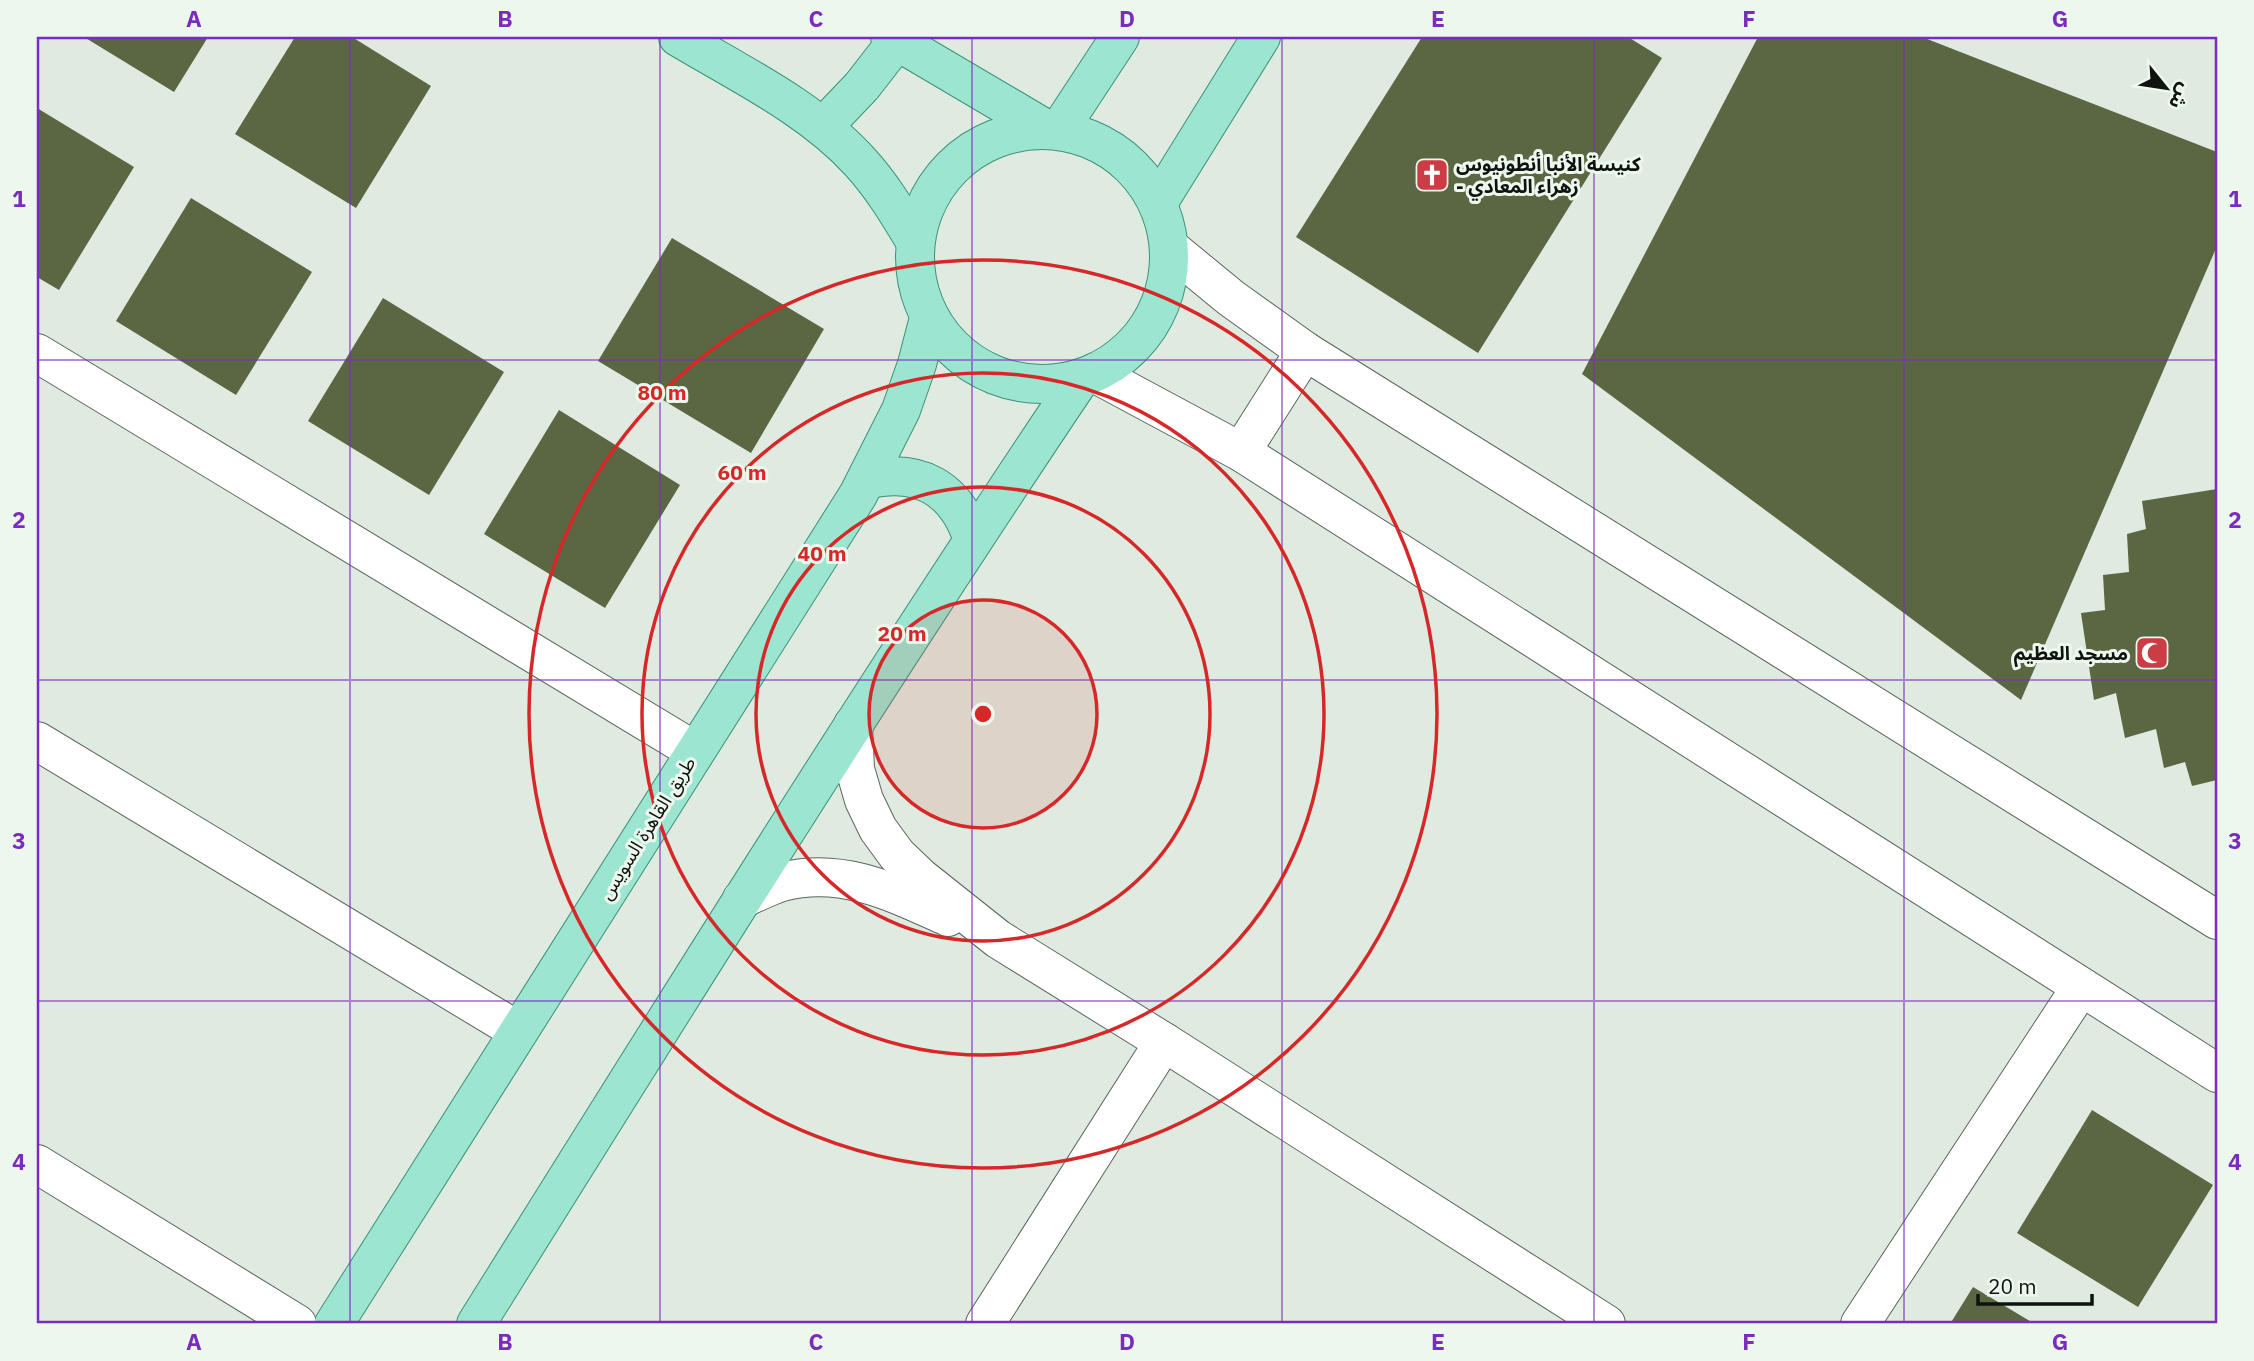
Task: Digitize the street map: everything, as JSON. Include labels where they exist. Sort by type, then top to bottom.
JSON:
[{"type":"main road","points":[[678,37],[823,127],[859,161],[890,199],[915,241]]},
{"type":"main road","points":[[823,127],[862,86],[894,39],[1053,129],[1090,138],[1118,154],[1141,176],[1158,203],[1166,225],[1169,247],[1166,285],[1152,322],[1127,352],[1088,376],[1046,385],[1011,381],[978,368],[950,346],[929,318],[916,280],[915,241],[925,205],[945,173],[974,149],[1008,133],[1053,129],[1120,37]]},
{"type":"main road","points":[[1158,203],[1261,37]]},
{"type":"main road","name":"طريق القاهرة السويس","points":[[334,1324],[866,480],[901,410],[917,365],[929,318]]},
{"type":"main road","points":[[476,1324],[853,724],[972,540],[1088,376]]},
{"type":"main road","points":[[866,480],[883,475],[900,475],[933,485],[959,508],[972,540]]},
{"type":"street","points":[[1169,247],[1231,298],[1305,351],[2217,920]]},
{"type":"street","points":[[1241,452],[1305,351]]},
{"type":"street","points":[[37,353],[695,751]]},
{"type":"street","points":[[1088,376],[1241,452],[2217,1073]]},
{"type":"street","points":[[853,724],[855,769],[864,800],[878,829],[897,855],[920,877],[998,939],[1606,1324]]},
{"type":"street","points":[[37,741],[518,1031]]},
{"type":"street","points":[[742,899],[782,883],[808,878],[859,881],[884,888],[998,939]]},
{"type":"street","points":[[1860,1324],[2081,987]]},
{"type":"street","points":[[985,1324],[1164,1042]]},
{"type":"street","points":[[37,1164],[297,1324]]},
{"type":"building","points":[[84,37],[208,37],[174,92]]},
{"type":"building","points":[[295,37],[352,37],[431,86],[356,208],[235,134]]},
{"type":"building","points":[[1422,37],[1628,37],[1662,58],[1478,353],[1296,237]]},
{"type":"building","points":[[1758,37],[1922,37],[2217,152],[2217,246],[2021,700],[1582,374]]},
{"type":"building","points":[[37,108],[134,167],[59,290],[37,277]]},
{"type":"building","points":[[191,198],[312,272],[236,395],[116,321]]},
{"type":"building","points":[[672,238],[824,329],[751,453],[598,361]]},
{"type":"building","points":[[383,298],[504,372],[429,495],[308,421]]},
{"type":"building","points":[[559,410],[680,485],[605,608],[484,534]]},
{"type":"building","name":"مسجد العظيم","points":[[2217,489],[2217,780],[2192,786],[2185,762],[2164,768],[2156,729],[2125,738],[2116,693],[2094,700],[2081,613],[2105,610],[2103,575],[2129,572],[2127,534],[2146,529],[2142,501]]},
{"type":"building","points":[[2092,1110],[2213,1185],[2138,1307],[2017,1233]]},
{"type":"building","points":[[1973,1287],[2035,1324],[1950,1324]]},
{"type":"place","name":"كنيسة الأنبا أنطونيوس - زهراء المعادي","points":[[1432,175]]},
{"type":"place","name":"مسجد العظيم","points":[[2152,653]]}]
